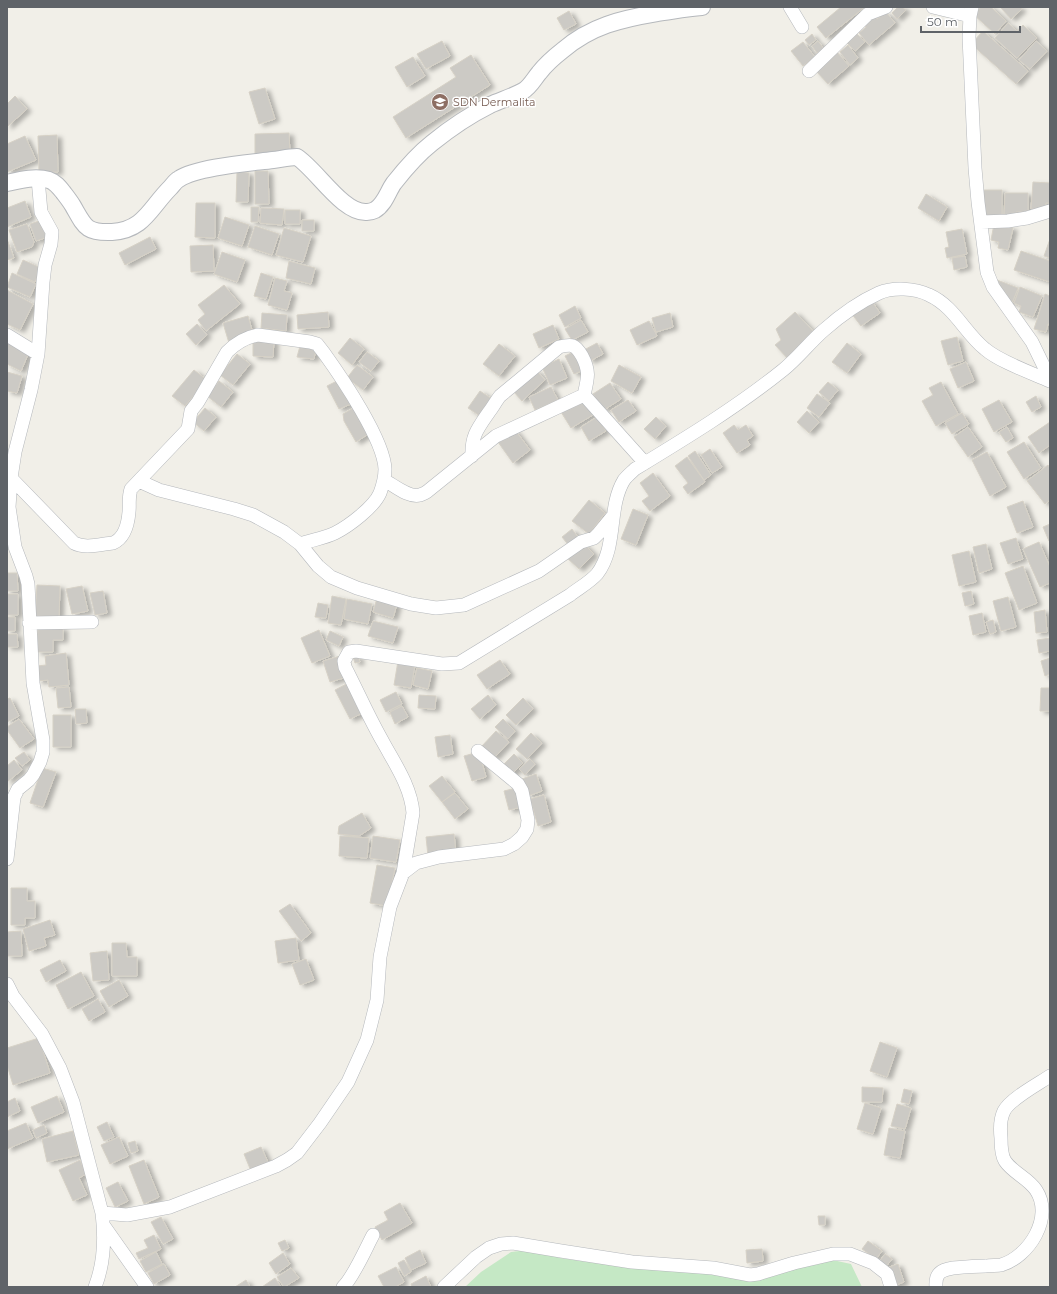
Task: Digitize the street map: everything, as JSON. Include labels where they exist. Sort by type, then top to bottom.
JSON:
[{"type":"street","points":[[7,183],[28,179],[52,181],[60,188],[83,224],[96,232],[113,232],[142,222],[165,192],[178,179],[203,171],[246,163],[297,157],[302,160],[340,199],[351,208],[359,212],[375,210],[381,204],[394,183],[432,143],[457,125],[488,106],[529,87],[539,72],[553,58],[573,42],[591,31],[626,18],[702,7]]},
{"type":"street","points":[[790,7],[802,27]]},
{"type":"street","points":[[809,71],[868,14],[886,7]]},
{"type":"street","points":[[933,7],[971,12],[969,37],[975,168],[987,272],[993,287],[1032,342],[1050,380]]},
{"type":"street","points":[[7,859],[10,793],[30,780],[40,762],[43,752],[43,740],[33,683],[28,584],[14,547],[10,507],[11,478],[15,452],[31,390],[38,354],[45,265],[51,244],[52,229],[41,212],[38,179]]},
{"type":"street","points":[[981,222],[1008,221],[1027,218],[1050,211]]},
{"type":"street","points":[[103,1219],[170,1207],[276,1166],[287,1160],[297,1152],[320,1124],[348,1082],[367,1040],[377,1000],[380,957],[389,914],[403,873],[413,813],[412,802],[397,766],[382,742],[345,667],[344,661],[349,652],[356,651],[442,664],[459,663],[570,595],[597,574],[605,559],[610,542],[617,495],[625,479],[635,469],[741,401],[784,369],[824,329],[857,304],[881,292],[898,289],[914,290],[930,295],[947,306],[985,350],[1003,360],[1050,380]]},
{"type":"street","points":[[11,478],[70,539],[78,545],[83,546],[113,543],[120,539],[127,528],[130,511],[129,494],[131,489],[188,429],[191,411],[198,402],[227,352],[236,344],[252,336],[258,335],[310,342],[317,344],[354,398],[379,446],[385,467],[384,480],[380,494],[369,507],[351,523],[335,533],[300,544]]},
{"type":"street","points":[[7,336],[38,354]]},
{"type":"street","points":[[472,456],[476,430],[495,402],[500,396],[559,347],[573,345],[578,348],[588,371],[588,379],[584,395]]},
{"type":"street","points":[[584,395],[645,463]]},
{"type":"street","points":[[384,480],[407,493],[421,495],[496,436],[584,395]]},
{"type":"street","points":[[139,481],[159,490],[253,515],[284,532],[300,544],[318,566],[332,577],[356,588],[411,604],[436,608],[464,605],[539,571],[581,542],[594,538],[613,516]]},
{"type":"street","points":[[30,623],[92,622]]},
{"type":"street","points":[[403,873],[416,863],[439,857],[504,849],[514,844],[522,837],[527,829],[528,820],[520,787],[478,751]]},
{"type":"street","points":[[7,984],[12,996],[42,1034],[60,1068],[73,1102],[103,1219],[102,1261],[95,1287]]},
{"type":"street","points":[[936,1287],[936,1278],[941,1271],[953,1268],[1001,1265],[1014,1259],[1027,1248],[1036,1236],[1041,1222],[1041,1199],[1029,1181],[1013,1170],[1004,1160],[1001,1147],[1001,1119],[1004,1110],[1013,1101],[1050,1076]]},
{"type":"street","points":[[103,1219],[147,1287]]},
{"type":"street","points":[[343,1287],[352,1274],[373,1235]]},
{"type":"street","points":[[444,1287],[476,1257],[489,1248],[501,1244],[513,1243],[632,1262],[713,1268],[750,1275],[833,1254],[850,1254],[873,1263],[887,1274],[891,1287]]},
{"type":"green space","points":[[536,1249],[560,1258],[596,1263],[665,1268],[729,1277],[828,1259],[851,1264],[862,1287],[465,1287],[481,1272],[511,1252]]},
{"type":"building","points":[[841,7],[865,7],[826,38],[817,27]]},
{"type":"building","points":[[902,7],[906,10],[897,19],[892,13],[897,8]]},
{"type":"building","points":[[981,7],[991,7],[1006,21],[995,34],[974,15]]},
{"type":"building","points":[[1000,7],[1020,7],[1022,9],[1011,19]]},
{"type":"building","points":[[569,11],[576,24],[564,30],[557,18]]},
{"type":"building","points":[[886,12],[895,23],[869,45],[859,33],[866,27],[863,23],[873,15],[877,19]]},
{"type":"building","points":[[1008,23],[1017,31],[1023,25],[1037,38],[1017,58],[995,38]]},
{"type":"building","points":[[983,31],[1028,71],[1016,84],[971,44]]},
{"type":"building","points":[[812,34],[816,40],[809,45],[805,40]]},
{"type":"building","points":[[857,34],[865,42],[855,51],[847,43]]},
{"type":"building","points":[[442,41],[450,56],[426,69],[417,54]]},
{"type":"building","points":[[818,41],[824,49],[817,53],[812,46]]},
{"type":"building","points":[[1036,41],[1047,51],[1030,69],[1019,60]]},
{"type":"building","points":[[803,42],[815,57],[803,66],[791,51]]},
{"type":"building","points":[[848,45],[858,58],[850,65],[840,52]]},
{"type":"building","points":[[837,52],[849,66],[828,84],[815,70]]},
{"type":"building","points":[[471,55],[490,85],[406,138],[393,117],[456,77],[450,68]]},
{"type":"building","points":[[413,57],[425,76],[407,87],[395,67]]},
{"type":"building","points":[[265,88],[275,119],[259,124],[249,92]]},
{"type":"building","points":[[15,96],[27,109],[7,127],[7,104]]},
{"type":"building","points":[[289,133],[290,154],[255,155],[255,134]]},
{"type":"building","points":[[57,135],[58,172],[39,172],[38,136]]},
{"type":"building","points":[[25,136],[36,160],[7,172],[7,144]]},
{"type":"building","points":[[255,171],[268,171],[269,204],[255,204]]},
{"type":"building","points":[[237,172],[249,173],[248,202],[236,202]]},
{"type":"building","points":[[1033,182],[1050,183],[1050,203],[1046,203],[1045,210],[1031,209]]},
{"type":"building","points":[[983,190],[1002,190],[1002,219],[983,219]]},
{"type":"building","points":[[1005,193],[1028,193],[1028,212],[1016,212],[1016,217],[1004,217]]},
{"type":"building","points":[[926,194],[947,207],[939,221],[918,208]]},
{"type":"building","points":[[25,201],[31,217],[7,227],[7,208]]},
{"type":"building","points":[[196,203],[215,203],[215,238],[195,237]]},
{"type":"building","points":[[251,207],[259,207],[258,222],[251,222]]},
{"type":"building","points":[[261,208],[284,209],[282,225],[260,223]]},
{"type":"building","points":[[285,210],[300,210],[300,224],[285,224]]},
{"type":"building","points":[[225,217],[249,225],[242,246],[218,238]]},
{"type":"building","points":[[42,220],[48,237],[36,241],[30,224]]},
{"type":"building","points":[[302,220],[314,220],[314,231],[302,231]]},
{"type":"building","points":[[27,224],[34,242],[32,247],[17,252],[9,230]]},
{"type":"building","points":[[994,224],[1013,228],[1008,250],[998,248],[999,242],[991,240]]},
{"type":"building","points":[[255,226],[279,234],[272,255],[248,247]]},
{"type":"building","points":[[284,228],[311,236],[303,262],[276,255]]},
{"type":"building","points":[[962,229],[967,254],[947,258],[945,248],[949,247],[946,232]]},
{"type":"building","points":[[150,237],[156,249],[125,265],[119,253]]},
{"type":"building","points":[[7,239],[14,258],[7,260]]},
{"type":"building","points":[[1050,239],[1050,258],[1044,256]]},
{"type":"building","points":[[213,245],[214,271],[191,272],[190,246]]},
{"type":"building","points":[[1021,251],[1050,261],[1050,282],[1014,270]]},
{"type":"building","points":[[222,252],[245,260],[237,282],[214,274]]},
{"type":"building","points":[[965,256],[967,267],[954,270],[952,258]]},
{"type":"building","points":[[23,260],[41,268],[35,282],[17,274]]},
{"type":"building","points":[[289,261],[315,268],[311,284],[286,278]]},
{"type":"building","points":[[12,273],[36,284],[30,297],[7,287]]},
{"type":"building","points":[[261,273],[273,277],[266,299],[254,296]]},
{"type":"building","points":[[275,278],[287,281],[284,291],[292,293],[287,310],[268,305]]},
{"type":"building","points":[[997,280],[1018,288],[1012,303],[1003,300],[1006,293],[997,290]]},
{"type":"building","points":[[224,285],[240,304],[206,331],[198,320],[205,314],[198,305]]},
{"type":"building","points":[[1020,287],[1042,296],[1033,317],[1019,312],[1021,306],[1014,303]]},
{"type":"building","points":[[7,290],[33,304],[20,330],[7,324]]},
{"type":"building","points":[[1045,294],[1050,296],[1050,324],[1048,324],[1046,332],[1034,329]]},
{"type":"building","points":[[871,300],[880,313],[861,326],[851,313]]},
{"type":"building","points":[[575,306],[581,318],[565,327],[559,315]]},
{"type":"building","points":[[328,312],[329,327],[298,329],[297,315]]},
{"type":"building","points":[[795,312],[816,334],[788,359],[775,345],[781,340],[776,329]]},
{"type":"building","points":[[262,313],[287,315],[286,331],[261,328]]},
{"type":"building","points":[[670,313],[673,327],[656,332],[652,318]]},
{"type":"building","points":[[248,316],[252,330],[243,333],[244,338],[229,343],[223,323]]},
{"type":"building","points":[[581,320],[588,332],[572,340],[565,329]]},
{"type":"building","points":[[649,321],[657,336],[637,345],[630,330]]},
{"type":"building","points":[[197,324],[207,335],[196,345],[186,334]]},
{"type":"building","points":[[553,325],[559,339],[539,348],[533,334]]},
{"type":"building","points":[[957,337],[963,361],[948,365],[941,341]]},
{"type":"building","points":[[350,338],[364,349],[352,365],[338,353]]},
{"type":"building","points":[[253,340],[274,340],[273,357],[253,356]]},
{"type":"building","points":[[7,342],[29,352],[21,371],[7,364]]},
{"type":"building","points":[[597,343],[603,354],[590,361],[584,350]]},
{"type":"building","points":[[847,343],[861,354],[847,373],[832,362]]},
{"type":"building","points":[[499,344],[515,356],[499,376],[483,364]]},
{"type":"building","points":[[300,346],[316,349],[314,359],[297,357]]},
{"type":"building","points":[[575,351],[584,370],[574,374],[565,356]]},
{"type":"building","points":[[367,352],[379,361],[371,371],[359,362]]},
{"type":"building","points":[[237,354],[250,364],[233,385],[220,375]]},
{"type":"building","points":[[559,359],[567,378],[550,385],[542,367]]},
{"type":"building","points":[[966,362],[974,381],[958,388],[950,369]]},
{"type":"building","points":[[357,365],[373,377],[363,390],[347,378]]},
{"type":"building","points":[[619,365],[641,377],[632,393],[611,381]]},
{"type":"building","points":[[194,370],[207,380],[185,406],[172,396]]},
{"type":"building","points":[[536,370],[545,380],[522,401],[513,391]]},
{"type":"building","points":[[7,372],[22,376],[17,393],[7,391]]},
{"type":"building","points":[[339,380],[351,404],[339,409],[327,386]]},
{"type":"building","points":[[219,381],[233,392],[221,407],[207,396]]},
{"type":"building","points":[[828,382],[838,390],[829,401],[819,392]]},
{"type":"building","points":[[941,382],[958,414],[936,426],[922,401],[933,395],[929,388]]},
{"type":"building","points":[[610,383],[621,399],[604,410],[593,394]]},
{"type":"building","points":[[551,387],[558,400],[535,410],[529,397]]},
{"type":"building","points":[[480,391],[492,399],[480,416],[468,408]]},
{"type":"building","points":[[817,394],[830,403],[819,417],[807,408]]},
{"type":"building","points":[[1036,396],[1041,407],[1032,412],[1026,402]]},
{"type":"building","points":[[583,399],[593,415],[571,428],[561,412]]},
{"type":"building","points":[[628,400],[636,411],[619,422],[611,410]]},
{"type":"building","points":[[999,400],[1012,422],[994,432],[982,409]]},
{"type":"building","points":[[355,407],[370,433],[356,442],[344,421],[343,414]]},
{"type":"building","points":[[205,408],[216,417],[204,431],[193,422]]},
{"type":"building","points":[[807,411],[819,422],[809,433],[797,422]]},
{"type":"building","points":[[962,413],[969,424],[952,434],[945,423]]},
{"type":"building","points":[[597,417],[606,431],[589,441],[581,427]]},
{"type":"building","points":[[656,417],[666,426],[655,439],[644,429]]},
{"type":"building","points":[[1050,422],[1050,445],[1039,453],[1028,437]]},
{"type":"building","points":[[734,425],[738,430],[746,425],[753,436],[747,440],[750,445],[737,453],[723,433]]},
{"type":"building","points":[[968,427],[982,447],[968,457],[954,437]]},
{"type":"building","points":[[1007,427],[1013,438],[1006,442],[999,432]]},
{"type":"building","points":[[515,430],[530,450],[513,463],[498,442]]},
{"type":"building","points":[[1024,442],[1041,468],[1024,479],[1007,452]]},
{"type":"building","points":[[710,449],[722,467],[712,473],[701,455]]},
{"type":"building","points":[[695,451],[711,475],[704,480],[688,456]]},
{"type":"building","points":[[987,452],[1006,487],[990,496],[972,460]]},
{"type":"building","points":[[687,457],[705,482],[688,494],[683,487],[688,483],[675,466]]},
{"type":"building","points":[[1048,465],[1050,468],[1050,500],[1045,504],[1027,481]]},
{"type":"building","points":[[653,473],[670,496],[650,511],[642,501],[649,496],[640,483]]},
{"type":"building","points":[[589,500],[605,513],[589,534],[572,521]]},
{"type":"building","points":[[1023,501],[1033,527],[1017,533],[1007,507]]},
{"type":"building","points":[[633,509],[648,515],[636,545],[621,539]]},
{"type":"building","points":[[1050,524],[1050,541],[1049,541],[1043,527]]},
{"type":"building","points":[[572,529],[580,540],[570,547],[562,537]]},
{"type":"building","points":[[1016,538],[1023,559],[1008,564],[1000,543]]},
{"type":"building","points":[[1039,542],[1050,567],[1050,583],[1040,587],[1023,549]]},
{"type":"building","points":[[584,544],[594,554],[579,569],[567,558]]},
{"type":"building","points":[[986,544],[992,569],[979,573],[973,547]]},
{"type":"building","points":[[969,551],[976,582],[959,586],[952,555]]},
{"type":"building","points":[[1023,566],[1037,603],[1019,610],[1005,573]]},
{"type":"building","points":[[7,573],[17,573],[18,591],[7,591]]},
{"type":"building","points":[[37,585],[60,586],[59,617],[35,616]]},
{"type":"building","points":[[82,586],[88,611],[72,614],[66,589]]},
{"type":"building","points":[[103,591],[107,613],[95,615],[90,593]]},
{"type":"building","points":[[971,591],[974,604],[965,606],[962,593]]},
{"type":"building","points":[[7,594],[18,594],[18,615],[7,615]]},
{"type":"building","points":[[332,596],[346,599],[341,625],[328,623]]},
{"type":"building","points":[[1008,597],[1016,627],[1001,631],[993,601]]},
{"type":"building","points":[[377,598],[397,604],[393,618],[373,612]]},
{"type":"building","points":[[347,599],[372,604],[368,624],[344,619]]},
{"type":"building","points":[[318,603],[328,605],[326,618],[315,617]]},
{"type":"building","points":[[1045,610],[1047,632],[1036,633],[1034,612]]},
{"type":"building","points":[[982,613],[986,632],[973,635],[969,616]]},
{"type":"building","points":[[7,617],[15,617],[15,631],[7,631]]},
{"type":"building","points":[[993,620],[996,632],[990,634],[986,622]]},
{"type":"building","points":[[373,621],[398,627],[393,643],[368,636]]},
{"type":"building","points":[[38,627],[63,628],[63,640],[53,640],[53,652],[37,652]]},
{"type":"building","points":[[319,630],[330,656],[312,663],[301,638]]},
{"type":"building","points":[[330,631],[343,637],[339,646],[326,640]]},
{"type":"building","points":[[7,634],[17,634],[18,647],[7,647]]},
{"type":"building","points":[[1050,638],[1050,651],[1039,653],[1037,640]]},
{"type":"building","points":[[66,653],[69,685],[49,687],[48,680],[38,681],[37,666],[46,665],[45,656]]},
{"type":"building","points":[[340,656],[347,677],[330,682],[323,661]]},
{"type":"building","points":[[358,656],[360,662],[355,663],[353,657]]},
{"type":"building","points":[[1050,658],[1050,674],[1045,676],[1041,661]]},
{"type":"building","points":[[500,660],[510,674],[487,689],[477,675]]},
{"type":"building","points":[[398,661],[415,665],[411,688],[394,685]]},
{"type":"building","points":[[417,668],[432,671],[428,689],[413,685]]},
{"type":"building","points":[[350,682],[365,712],[350,719],[335,690]]},
{"type":"building","points":[[69,687],[71,707],[58,708],[56,688]]},
{"type":"building","points":[[1041,688],[1050,688],[1050,711],[1040,711]]},
{"type":"building","points":[[396,692],[402,704],[386,712],[380,700]]},
{"type":"building","points":[[419,695],[436,696],[435,709],[418,708]]},
{"type":"building","points":[[488,695],[496,705],[480,719],[471,709]]},
{"type":"building","points":[[10,698],[19,716],[7,722],[7,699]]},
{"type":"building","points":[[523,698],[533,709],[516,725],[506,715]]},
{"type":"building","points":[[402,706],[408,717],[395,724],[390,712]]},
{"type":"building","points":[[75,709],[86,709],[87,723],[76,724]]},
{"type":"building","points":[[53,715],[71,715],[71,747],[53,747]]},
{"type":"building","points":[[19,719],[34,739],[20,748],[7,730],[7,727]]},
{"type":"building","points":[[503,719],[515,731],[508,739],[495,727]]},
{"type":"building","points":[[496,731],[509,742],[494,758],[481,747]]},
{"type":"building","points":[[531,733],[542,743],[527,759],[516,749]]},
{"type":"building","points":[[450,735],[453,754],[438,757],[435,737]]},
{"type":"building","points":[[24,752],[30,760],[22,766],[15,758]]},
{"type":"building","points":[[475,753],[480,755],[486,777],[472,781],[464,756]]},
{"type":"building","points":[[514,754],[523,763],[511,775],[502,766]]},
{"type":"building","points":[[530,759],[535,764],[525,775],[519,769]]},
{"type":"building","points":[[14,760],[22,770],[7,782],[7,766]]},
{"type":"building","points":[[42,768],[56,772],[43,807],[30,803]]},
{"type":"building","points":[[536,774],[542,791],[528,796],[522,779]]},
{"type":"building","points":[[442,776],[455,792],[442,802],[429,786]]},
{"type":"building","points":[[516,788],[522,807],[509,810],[504,791]]},
{"type":"building","points":[[455,793],[468,809],[455,819],[442,802]]},
{"type":"building","points":[[544,795],[551,822],[538,826],[530,799]]},
{"type":"building","points":[[362,813],[371,828],[359,836],[338,834],[339,826]]},
{"type":"building","points":[[454,834],[456,853],[428,856],[426,837]]},
{"type":"building","points":[[340,836],[369,838],[367,858],[339,856]]},
{"type":"building","points":[[373,836],[400,840],[396,862],[370,858]]},
{"type":"building","points":[[377,865],[395,868],[387,906],[370,903]]},
{"type":"building","points":[[11,888],[27,888],[27,901],[35,901],[35,918],[25,918],[25,925],[11,925]]},
{"type":"building","points":[[290,904],[311,933],[301,941],[279,911]]},
{"type":"building","points":[[50,920],[55,935],[44,938],[46,946],[29,951],[23,929]]},
{"type":"building","points":[[21,931],[22,956],[7,956],[7,932]]},
{"type":"building","points":[[296,938],[299,960],[278,963],[275,941]]},
{"type":"building","points":[[112,943],[126,943],[127,957],[137,957],[137,976],[112,976]]},
{"type":"building","points":[[107,951],[109,980],[93,981],[90,953]]},
{"type":"building","points":[[306,959],[314,980],[300,985],[292,964]]},
{"type":"building","points":[[60,960],[66,971],[46,982],[40,970]]},
{"type":"building","points":[[81,972],[94,996],[68,1009],[56,985]]},
{"type":"building","points":[[119,980],[128,996],[109,1007],[100,991]]},
{"type":"building","points":[[98,999],[105,1012],[89,1021],[82,1009]]},
{"type":"building","points":[[39,1038],[50,1073],[13,1085],[7,1065],[7,1048]]},
{"type":"building","points":[[880,1042],[897,1048],[887,1077],[870,1071]]},
{"type":"building","points":[[862,1087],[883,1088],[882,1102],[862,1102]]},
{"type":"building","points":[[904,1089],[912,1091],[909,1104],[901,1102]]},
{"type":"building","points":[[57,1096],[64,1112],[38,1123],[31,1107]]},
{"type":"building","points":[[15,1098],[20,1111],[7,1117],[7,1102]]},
{"type":"building","points":[[865,1103],[881,1108],[873,1134],[857,1129]]},
{"type":"building","points":[[897,1104],[911,1108],[905,1129],[891,1126]]},
{"type":"building","points":[[107,1122],[114,1137],[104,1141],[97,1127]]},
{"type":"building","points":[[26,1123],[33,1138],[7,1149],[7,1131]]},
{"type":"building","points":[[44,1125],[47,1133],[36,1138],[33,1130]]},
{"type":"building","points":[[889,1128],[905,1131],[900,1158],[884,1155]]},
{"type":"building","points":[[73,1131],[79,1155],[47,1162],[42,1139]]},
{"type":"building","points":[[119,1137],[128,1156],[110,1164],[101,1145]]},
{"type":"building","points":[[135,1141],[138,1151],[131,1153],[128,1143]]},
{"type":"building","points":[[261,1147],[269,1164],[251,1171],[244,1154]]},
{"type":"building","points":[[80,1160],[86,1174],[79,1178],[87,1195],[73,1201],[59,1170]]},
{"type":"building","points":[[144,1160],[159,1197],[144,1204],[129,1166]]},
{"type":"building","points":[[118,1182],[128,1201],[115,1207],[106,1188]]},
{"type":"building","points":[[400,1203],[412,1223],[382,1240],[375,1227],[388,1220],[384,1212]]},
{"type":"building","points":[[818,1216],[825,1216],[825,1225],[819,1225]]},
{"type":"building","points":[[161,1217],[173,1239],[163,1244],[151,1222]]},
{"type":"building","points":[[154,1235],[161,1249],[139,1259],[136,1253],[148,1248],[144,1240]]},
{"type":"building","points":[[285,1240],[289,1248],[282,1251],[278,1243]]},
{"type":"building","points":[[868,1241],[882,1251],[876,1259],[862,1249]]},
{"type":"building","points":[[762,1249],[763,1261],[747,1263],[746,1250]]},
{"type":"building","points":[[420,1250],[426,1263],[411,1270],[405,1258]]},
{"type":"building","points":[[156,1252],[162,1264],[146,1272],[140,1261]]},
{"type":"building","points":[[283,1253],[290,1264],[276,1274],[269,1263]]},
{"type":"building","points":[[885,1254],[892,1259],[885,1268],[878,1263]]},
{"type":"building","points":[[404,1260],[411,1272],[404,1276],[398,1263]]},
{"type":"building","points":[[164,1264],[170,1275],[154,1284],[148,1273]]},
{"type":"building","points":[[898,1264],[904,1282],[893,1286],[886,1268]]},
{"type":"building","points":[[396,1267],[404,1282],[395,1287],[384,1287],[378,1276]]},
{"type":"building","points":[[291,1268],[299,1278],[284,1287],[277,1277]]},
{"type":"building","points":[[426,1276],[431,1287],[412,1287],[411,1284]]},
{"type":"building","points":[[275,1278],[281,1287],[262,1287]]},
{"type":"building","points":[[246,1280],[250,1287],[235,1287]]},
{"type":"place","name":"SDN Dermalita","points":[[440,102]]}]
